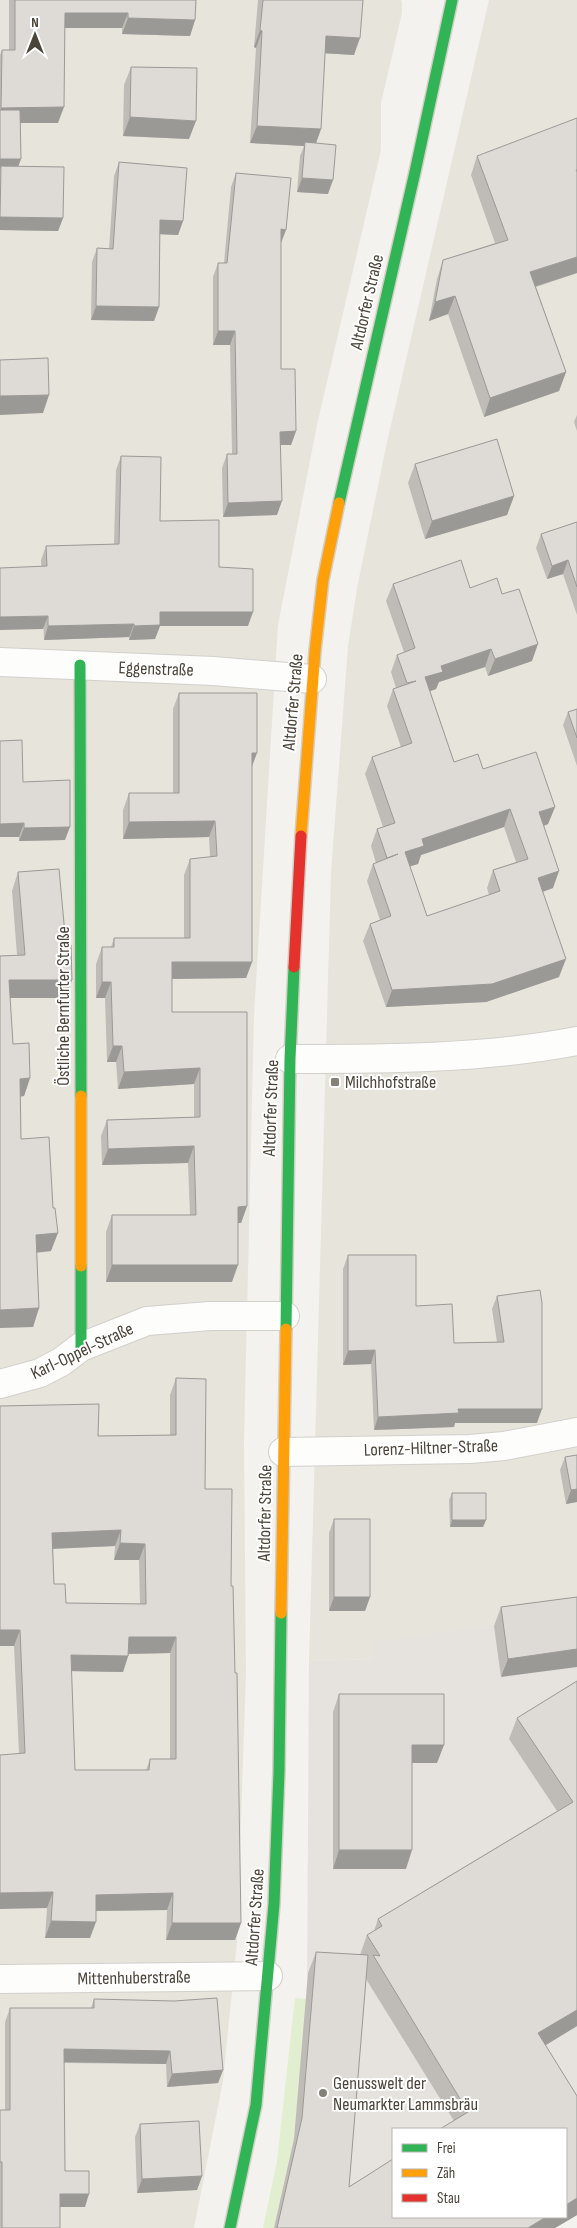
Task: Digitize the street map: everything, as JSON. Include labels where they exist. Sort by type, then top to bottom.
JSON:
[{"type":"main road","name":"Altdorfer Straße","points":[[230,2228],[256,2105],[268,1976],[279,1780],[290,1059],[300,844],[312,680],[323,580],[334,526],[415,172],[452,0]]},
{"type":"main road","name":"Östliche Bernfurter Straße","points":[[80,666],[81,1347]]},
{"type":"street","name":"Eggenstraße","points":[[0,662],[213,671],[312,680]]},
{"type":"street","points":[[290,1059],[488,1054],[577,1041]]},
{"type":"street","name":"Karl-Oppel-Straße","points":[[0,1384],[40,1373],[61,1362],[81,1347],[147,1321],[210,1316],[285,1316]]},
{"type":"street","name":"Lorenz-Hiltner-Straße","points":[[283,1452],[470,1449],[504,1446],[577,1432]]},
{"type":"street","name":"Mittenhuberstraße","points":[[0,1979],[268,1976]]},
{"type":"shaded area","points":[[0,0],[401,0],[402,3],[402,13],[381,103],[381,150],[317,425],[278,625],[254,1016],[244,1441],[246,1673],[237,1942],[223,2081],[194,2228],[0,2228]]},
{"type":"shaded area","points":[[489,0],[577,0],[577,1612],[374,1643],[374,1659],[309,1661],[331,872],[348,646],[357,588],[387,442]]},
{"type":"shaded area","points":[[577,1612],[577,2215],[555,2228],[274,2228],[307,1999],[309,1661],[373,1659],[374,1642]]},
{"type":"green space","points":[[295,1998],[307,1999],[294,2139],[274,2228],[263,2228],[277,2161]]},
{"type":"building","points":[[15,0],[196,0],[195,20],[128,18],[128,13],[65,13],[64,107],[1,108],[2,50],[15,50]]},
{"type":"building","points":[[263,0],[363,0],[360,38],[326,36],[321,129],[257,126],[262,31],[260,30]]},
{"type":"building","points":[[131,67],[197,68],[196,121],[130,117]]},
{"type":"building","points":[[0,110],[20,110],[21,159],[0,159]]},
{"type":"building","points":[[577,118],[577,257],[530,272],[566,372],[490,398],[455,296],[435,302],[443,260],[508,240],[477,156]]},
{"type":"building","points":[[305,142],[336,145],[333,180],[302,178]]},
{"type":"building","points":[[119,162],[187,168],[183,221],[160,220],[159,307],[96,306],[97,248],[113,249]]},
{"type":"building","points":[[1,166],[64,167],[63,218],[0,217]]},
{"type":"building","points":[[236,173],[291,178],[286,230],[281,229],[281,369],[295,369],[296,431],[280,432],[282,501],[228,503],[227,454],[237,454],[235,331],[218,331],[218,263],[227,263]]},
{"type":"building","points":[[48,358],[49,395],[0,396],[0,360]]},
{"type":"building","points":[[497,439],[514,496],[432,521],[415,464]]},
{"type":"building","points":[[121,456],[161,457],[160,521],[219,520],[219,567],[253,569],[253,612],[160,612],[160,625],[134,626],[134,624],[48,626],[48,616],[0,617],[0,568],[47,566],[46,546],[119,544]]},
{"type":"building","points":[[577,522],[577,587],[568,560],[552,566],[541,534]]},
{"type":"building","points":[[461,560],[470,588],[497,578],[502,594],[519,589],[538,644],[495,659],[491,649],[441,666],[443,672],[425,677],[454,762],[478,754],[483,769],[536,752],[555,807],[539,812],[559,871],[538,878],[566,959],[492,984],[392,990],[370,924],[391,916],[373,864],[398,854],[387,858],[377,829],[395,823],[372,757],[412,743],[393,689],[416,681],[407,683],[397,655],[415,648],[393,584]],"holes":[[[510,809],[528,859],[493,870],[500,891],[427,916],[405,852],[424,846],[422,839]]]},
{"type":"building","points":[[179,693],[257,693],[257,753],[252,753],[252,962],[172,962],[172,1012],[247,1012],[247,1206],[238,1207],[238,1265],[112,1265],[112,1215],[196,1215],[194,1146],[108,1149],[107,1120],[200,1117],[200,1068],[124,1072],[122,1046],[113,1046],[111,982],[102,982],[102,947],[114,947],[114,938],[190,938],[190,859],[217,856],[215,821],[129,822],[129,793],[179,793]]},
{"type":"building","points":[[577,709],[577,738],[568,712]]},
{"type":"building","points":[[22,740],[23,782],[70,780],[70,827],[24,828],[24,823],[0,824],[0,741]]},
{"type":"building","points":[[59,869],[66,945],[71,945],[72,980],[9,980],[13,1044],[29,1043],[30,1078],[20,1079],[21,1139],[49,1137],[53,1208],[55,1208],[58,1233],[36,1235],[39,1308],[0,1310],[0,956],[25,955],[18,872]]},
{"type":"building","points":[[348,1255],[416,1255],[416,1306],[452,1304],[454,1343],[504,1342],[497,1296],[540,1290],[542,1303],[542,1409],[458,1409],[459,1413],[378,1417],[375,1350],[348,1351]]},
{"type":"building","points":[[176,1378],[206,1379],[205,1489],[232,1489],[231,1586],[233,1586],[235,1673],[237,1673],[241,1923],[172,1923],[173,1893],[96,1895],[96,1922],[51,1921],[53,1892],[0,1893],[0,1755],[25,1753],[20,1630],[0,1630],[0,1406],[99,1404],[98,1436],[176,1435]],"holes":[[[121,1530],[120,1543],[145,1544],[146,1604],[66,1603],[65,1584],[54,1584],[52,1533]],[[129,1637],[176,1637],[176,1759],[150,1759],[149,1770],[75,1770],[71,1655],[128,1656]]]},
{"type":"building","points":[[577,1455],[577,1489],[571,1490],[565,1457]]},
{"type":"building","points":[[452,1493],[486,1493],[486,1520],[452,1520]]},
{"type":"building","points":[[334,1519],[370,1519],[370,1597],[334,1597]]},
{"type":"building","points":[[577,1597],[577,1649],[508,1659],[501,1607]]},
{"type":"building","points":[[577,1681],[577,2010],[538,2033],[577,2096],[577,2198],[567,2204],[567,2128],[442,2128],[468,2112],[373,1955],[380,1956],[367,1935],[382,1926],[378,1919],[573,1802],[517,1718]]},
{"type":"building","points":[[339,1694],[444,1694],[444,1745],[412,1745],[412,1850],[339,1850]]},
{"type":"building","points":[[316,1952],[368,1955],[349,2187],[392,2160],[392,2218],[544,2218],[528,2228],[277,2228],[302,2118]]},
{"type":"building","points":[[217,1998],[223,2070],[172,2074],[170,2051],[64,2049],[65,2171],[89,2171],[89,2194],[60,2194],[60,2228],[2,2228],[0,2110],[10,2110],[10,2008],[94,2008],[94,1999],[174,2001]]},
{"type":"building","points":[[199,2121],[202,2176],[142,2179],[140,2124]]},
{"type":"traffic: fast","points":[[339,503],[415,172],[452,0]]},
{"type":"traffic: fast","points":[[80,665],[81,1096]]},
{"type":"traffic: fast","points":[[286,1329],[290,1059],[294,967]]},
{"type":"traffic: fast","points":[[81,1266],[81,1347]]},
{"type":"traffic: fast","points":[[230,2228],[256,2105],[274,1904],[279,1772],[281,1613]]},
{"type":"traffic: slow","points":[[301,836],[315,651],[323,580],[339,503]]},
{"type":"traffic: slow","points":[[81,1096],[81,1266]]},
{"type":"traffic: slow","points":[[281,1613],[286,1329]]},
{"type":"traffic: jam","points":[[294,967],[301,836]]},
{"type":"place","name":"Milchhofstraße","points":[[335,1082]]},
{"type":"place","name":"Genusswelt der Neumarkter Lammsbräu","points":[[323,2093]]}]
